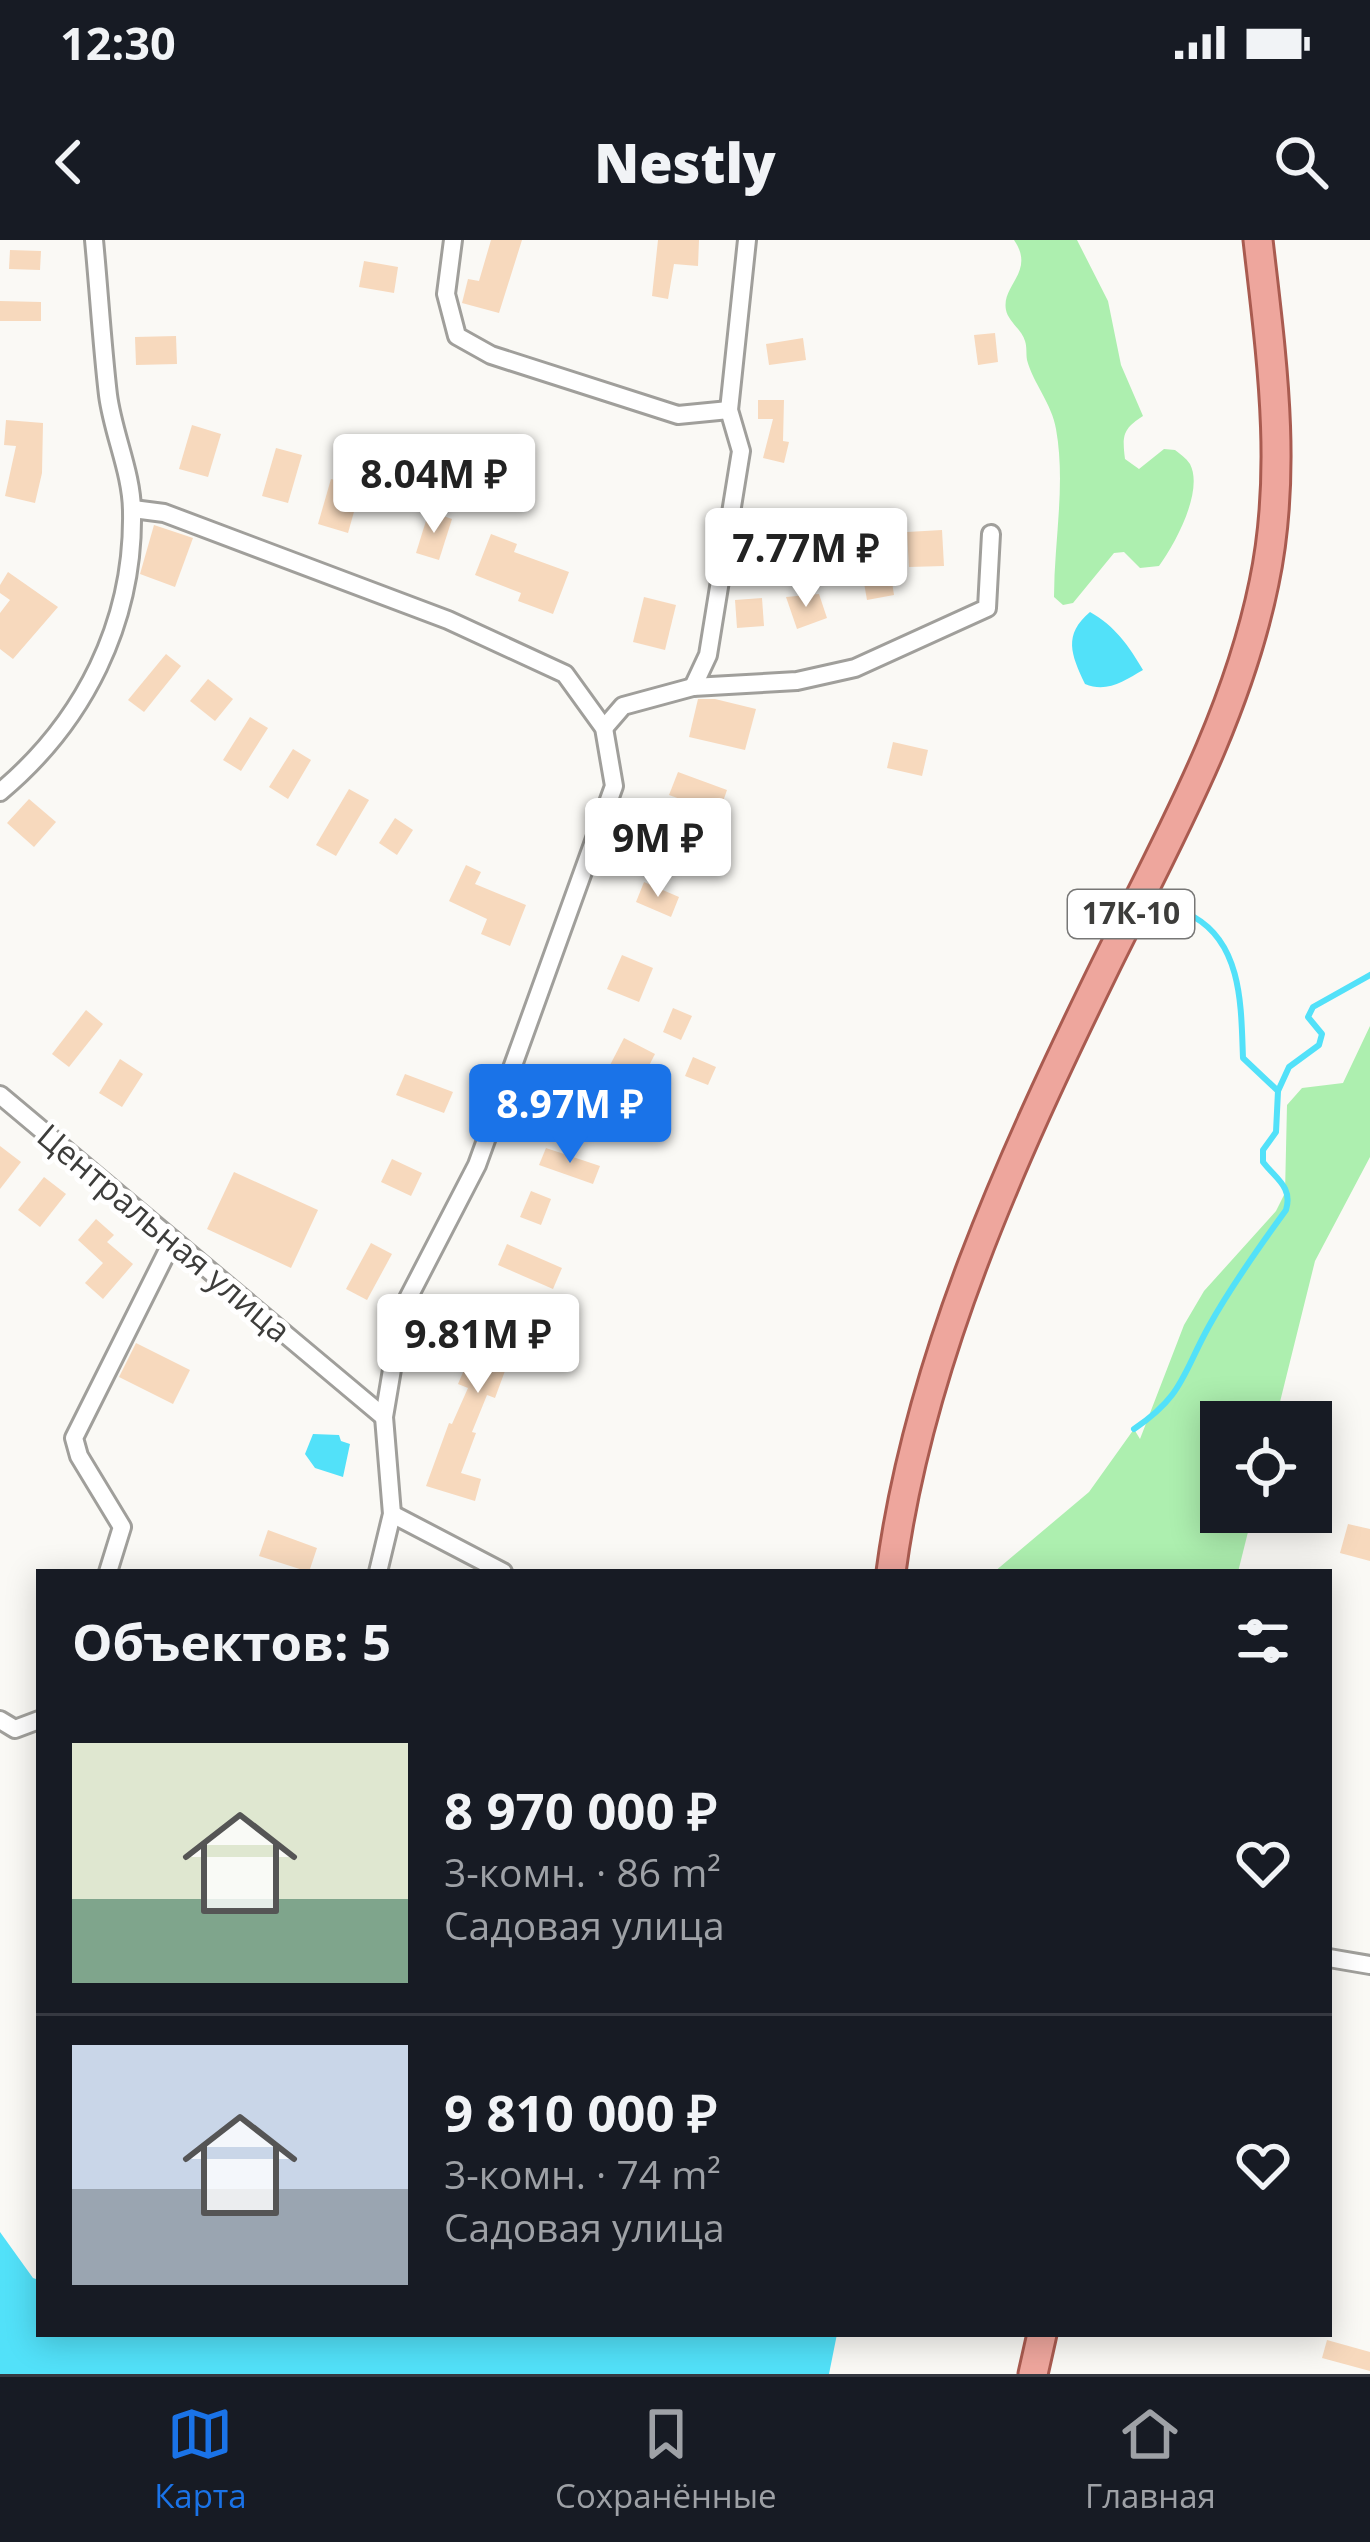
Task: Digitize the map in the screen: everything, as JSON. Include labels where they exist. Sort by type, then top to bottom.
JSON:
[{"type":"main road","name":"17К-10","points":[[891,1569],[920,1427],[981,1248],[1083,1012],[1204,766],[1256,618],[1277,482],[1276,413],[1258,240]]},
{"type":"main road","points":[[1033,2374],[1041,2337]]},
{"type":"street","points":[[0,792],[20,775],[90,689],[123,606],[133,509],[109,400],[94,240]]},
{"type":"street","points":[[453,240],[446,294],[457,336],[491,355],[678,415],[729,410]]},
{"type":"street","points":[[693,687],[708,655],[741,451],[729,410],[747,240]]},
{"type":"street","points":[[133,509],[164,513],[448,620],[565,674],[604,728],[614,786],[477,1165],[402,1310],[384,1417],[392,1514],[379,1569]]},
{"type":"street","points":[[604,728],[623,706],[693,687],[796,681],[856,668],[987,608],[991,534]]},
{"type":"street","name":"Центральная улица","points":[[0,1095],[384,1417]]},
{"type":"street","points":[[109,1569],[122,1527],[79,1456],[74,1438],[173,1240]]},
{"type":"street","points":[[392,1514],[497,1569]]},
{"type":"street","points":[[0,1720],[15,1729],[36,1721]]},
{"type":"street","points":[[1332,1958],[1370,1964]]},
{"type":"green space","points":[[1014,240],[1077,240],[1108,301],[1121,365],[1143,416],[1125,433],[1125,459],[1139,469],[1164,449],[1175,450],[1190,464],[1193,475],[1186,517],[1159,566],[1140,568],[1124,552],[1114,553],[1073,603],[1063,605],[1054,597],[1060,492],[1056,429],[1030,369],[1023,337],[1006,310],[1008,293],[1020,270],[1020,251]]},
{"type":"green space","points":[[1370,1026],[1370,1157],[1315,1261],[1280,1401],[1200,1401],[1200,1533],[1248,1533],[1239,1569],[998,1569],[1089,1492],[1134,1429],[1140,1439],[1184,1325],[1204,1291],[1276,1211],[1285,1193],[1287,1105],[1302,1088],[1343,1083]]},
{"type":"water","points":[[1090,612],[1121,637],[1143,670],[1108,686],[1085,684],[1072,645],[1076,629]]},
{"type":"water","points":[[313,1434],[339,1435],[350,1444],[343,1477],[315,1468],[305,1454]]},
{"type":"water","points":[[0,2232],[36,2279],[36,2337],[836,2337],[829,2374],[0,2374]]},
{"type":"building","points":[[491,240],[522,240],[499,313],[462,303],[468,279],[479,281]]},
{"type":"building","points":[[658,240],[699,240],[698,266],[674,264],[668,299],[652,296]]},
{"type":"building","points":[[10,250],[41,251],[40,270],[9,269]]},
{"type":"building","points":[[364,261],[398,267],[394,293],[359,287]]},
{"type":"building","points":[[0,301],[41,302],[41,321],[0,321]]},
{"type":"building","points":[[995,333],[998,362],[978,365],[974,335]]},
{"type":"building","points":[[176,336],[177,364],[136,365],[135,337]]},
{"type":"building","points":[[803,338],[806,360],[769,365],[766,344]]},
{"type":"building","points":[[758,400],[784,400],[783,441],[789,442],[784,463],[763,458],[773,419],[758,419]]},
{"type":"building","points":[[6,420],[43,423],[42,473],[35,503],[5,496],[16,446],[4,445]]},
{"type":"building","points":[[192,425],[221,434],[208,477],[179,469]]},
{"type":"building","points":[[276,448],[302,455],[288,503],[262,496]]},
{"type":"building","points":[[331,479],[361,487],[348,533],[318,524]]},
{"type":"building","points":[[429,511],[452,519],[439,560],[416,553]]},
{"type":"building","points":[[154,525],[193,538],[175,587],[140,574]]},
{"type":"building","points":[[942,530],[944,566],[909,567],[907,532]]},
{"type":"building","points":[[491,534],[517,544],[514,552],[569,572],[553,614],[518,601],[521,593],[475,575]]},
{"type":"building","points":[[889,562],[894,595],[867,600],[861,566]]},
{"type":"building","points":[[8,572],[58,607],[13,659],[0,649],[0,613],[10,600],[0,593],[0,585]]},
{"type":"building","points":[[819,594],[827,618],[797,629],[786,597]]},
{"type":"building","points":[[644,597],[676,605],[665,650],[633,642]]},
{"type":"building","points":[[762,598],[764,626],[737,628],[735,600]]},
{"type":"building","points":[[166,654],[181,666],[144,712],[128,700]]},
{"type":"building","points":[[208,679],[233,699],[215,721],[190,701]]},
{"type":"building","points":[[698,699],[756,709],[745,750],[689,737]]},
{"type":"building","points":[[250,717],[268,728],[241,771],[223,760]]},
{"type":"building","points":[[893,742],[928,750],[922,776],[887,768]]},
{"type":"building","points":[[293,749],[311,760],[288,799],[269,787]]},
{"type":"building","points":[[678,772],[727,790],[719,813],[669,795]]},
{"type":"building","points":[[349,789],[369,800],[336,856],[316,845]]},
{"type":"building","points":[[29,799],[56,822],[34,847],[7,823]]},
{"type":"building","points":[[395,818],[413,830],[397,855],[379,843]]},
{"type":"building","points":[[662,835],[696,846],[690,865],[656,854]]},
{"type":"building","points":[[466,865],[481,872],[475,884],[526,905],[510,946],[481,934],[487,919],[449,901]]},
{"type":"building","points":[[644,882],[679,897],[671,917],[636,902]]},
{"type":"building","points":[[622,955],[653,968],[639,1002],[607,989]]},
{"type":"building","points":[[673,1008],[692,1016],[681,1040],[663,1032]]},
{"type":"building","points":[[86,1010],[103,1024],[69,1067],[52,1054]]},
{"type":"building","points":[[624,1038],[655,1054],[639,1085],[608,1069]]},
{"type":"building","points":[[693,1057],[716,1067],[708,1085],[685,1076]]},
{"type":"building","points":[[120,1059],[143,1074],[122,1107],[99,1093]]},
{"type":"building","points":[[405,1074],[453,1092],[444,1113],[396,1095]]},
{"type":"building","points":[[572,1085],[596,1095],[589,1113],[565,1103]]},
{"type":"building","points":[[0,1146],[21,1162],[0,1189]]},
{"type":"building","points":[[546,1148],[600,1166],[593,1184],[539,1165]]},
{"type":"building","points":[[392,1159],[422,1173],[411,1196],[381,1182]]},
{"type":"building","points":[[234,1172],[318,1210],[291,1268],[207,1229]]},
{"type":"building","points":[[44,1177],[66,1194],[40,1227],[18,1210]]},
{"type":"building","points":[[531,1191],[551,1199],[541,1225],[520,1217]]},
{"type":"building","points":[[96,1219],[114,1235],[107,1242],[133,1264],[103,1299],[85,1283],[103,1263],[78,1240]]},
{"type":"building","points":[[371,1243],[392,1254],[367,1300],[346,1289]]},
{"type":"building","points":[[507,1244],[562,1268],[553,1289],[498,1265]]},
{"type":"building","points":[[496,1294],[521,1305],[511,1328],[531,1338],[519,1364],[509,1360],[495,1398],[487,1395],[472,1432],[476,1433],[461,1473],[481,1479],[475,1501],[426,1486],[449,1423],[468,1388],[458,1384]]},
{"type":"building","points":[[136,1343],[190,1370],[173,1404],[119,1377]]},
{"type":"building","points":[[1348,1524],[1370,1529],[1370,1561],[1340,1553]]},
{"type":"building","points":[[268,1530],[317,1548],[310,1569],[259,1556]]},
{"type":"building","points":[[1327,2340],[1370,2352],[1370,2371],[1322,2358]]},
{"type":"waterway","points":[[1134,1429],[1172,1395],[1218,1311],[1288,1202],[1282,1184],[1263,1162],[1263,1150],[1276,1132],[1278,1091],[1243,1058],[1240,999],[1231,961],[1210,929],[1194,917]]},
{"type":"waterway","points":[[1278,1091],[1289,1067],[1319,1045],[1322,1034],[1308,1017],[1313,1007],[1370,975]]}]
